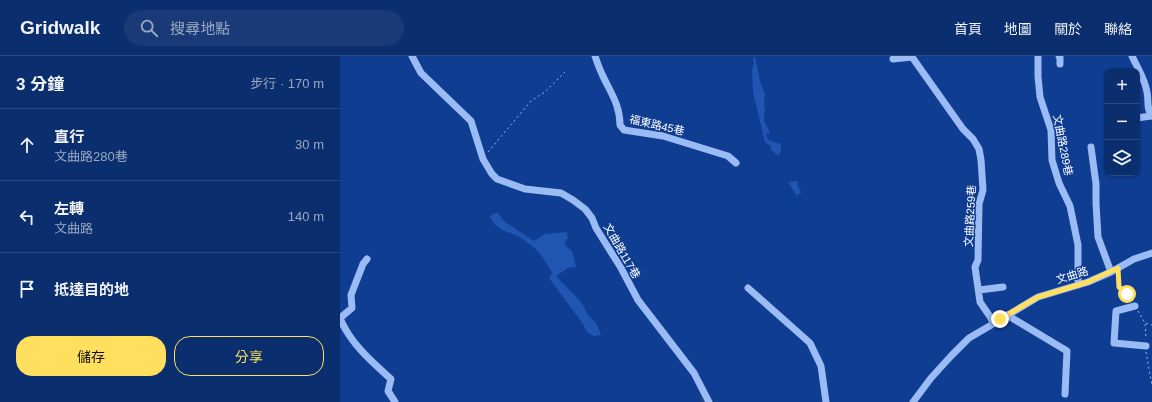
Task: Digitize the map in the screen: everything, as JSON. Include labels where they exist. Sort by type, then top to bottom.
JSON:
[{"type":"street","name":"文曲路117巷","points":[[412,56],[421,72],[471,121],[484,159],[492,174],[497,179],[525,189],[561,193],[585,209],[592,218],[596,228],[621,268],[638,300],[694,373],[709,402]]},
{"type":"street","name":"福東路45巷","points":[[595,56],[617,104],[620,114],[620,125],[624,130],[670,138],[728,156],[736,163]]},
{"type":"street","name":"文曲路289巷","points":[[1038,56],[1040,97],[1051,130],[1052,160],[1059,183],[1070,206],[1078,245],[1078,285]]},
{"type":"street","points":[[1059,56],[1060,64]]},
{"type":"street","points":[[1132,56],[1145,84],[1148,93],[1148,107],[1152,116],[1140,118]]},
{"type":"street","points":[[893,59],[912,57]]},
{"type":"street","name":"文曲路259巷","points":[[912,57],[963,130],[973,139],[979,149],[983,190],[979,204],[978,260],[975,267],[980,302],[991,318],[993,324]]},
{"type":"street","points":[[1091,147],[1096,184],[1098,237],[1114,270]]},
{"type":"street","name":"文曲路","points":[[913,402],[931,378],[969,338],[1038,297],[1088,282],[1134,259],[1152,253]]},
{"type":"street","points":[[367,259],[363,264],[351,295],[352,308],[340,318],[346,332],[368,358],[391,380],[388,391],[395,402]]},
{"type":"street","points":[[978,290],[1003,287]]},
{"type":"street","points":[[748,288],[810,343],[822,366],[826,402]]},
{"type":"street","points":[[1134,306],[1116,311],[1114,343],[1146,346]]},
{"type":"street","points":[[1007,315],[1067,351],[1065,394]]},
{"type":"path","points":[[484,159],[491,148],[531,100],[545,92],[565,72]]},
{"type":"path","points":[[1114,270],[1119,287],[1127,294],[1145,323],[1146,357],[1152,386]]},
{"type":"path","points":[[1145,323],[1152,325]]},
{"type":"shaded area","points":[[755,57],[760,81],[765,95],[764,121],[770,132],[766,134],[768,140],[781,144],[781,151],[778,156],[771,150],[771,146],[765,142],[753,92],[752,69],[754,65],[753,58]]},
{"type":"shaded area","points":[[798,181],[797,184],[801,192],[797,196],[788,182]]},
{"type":"shaded area","points":[[497,212],[504,221],[534,241],[545,234],[567,232],[568,238],[565,241],[565,245],[572,251],[576,267],[568,268],[556,276],[581,302],[588,315],[597,324],[601,335],[594,336],[587,332],[583,324],[549,278],[552,273],[538,252],[522,239],[502,230],[496,225],[490,216]]},
{"type":"route","points":[[1000,319],[1038,297],[1088,282],[1118,268],[1119,287],[1127,294]]}]
